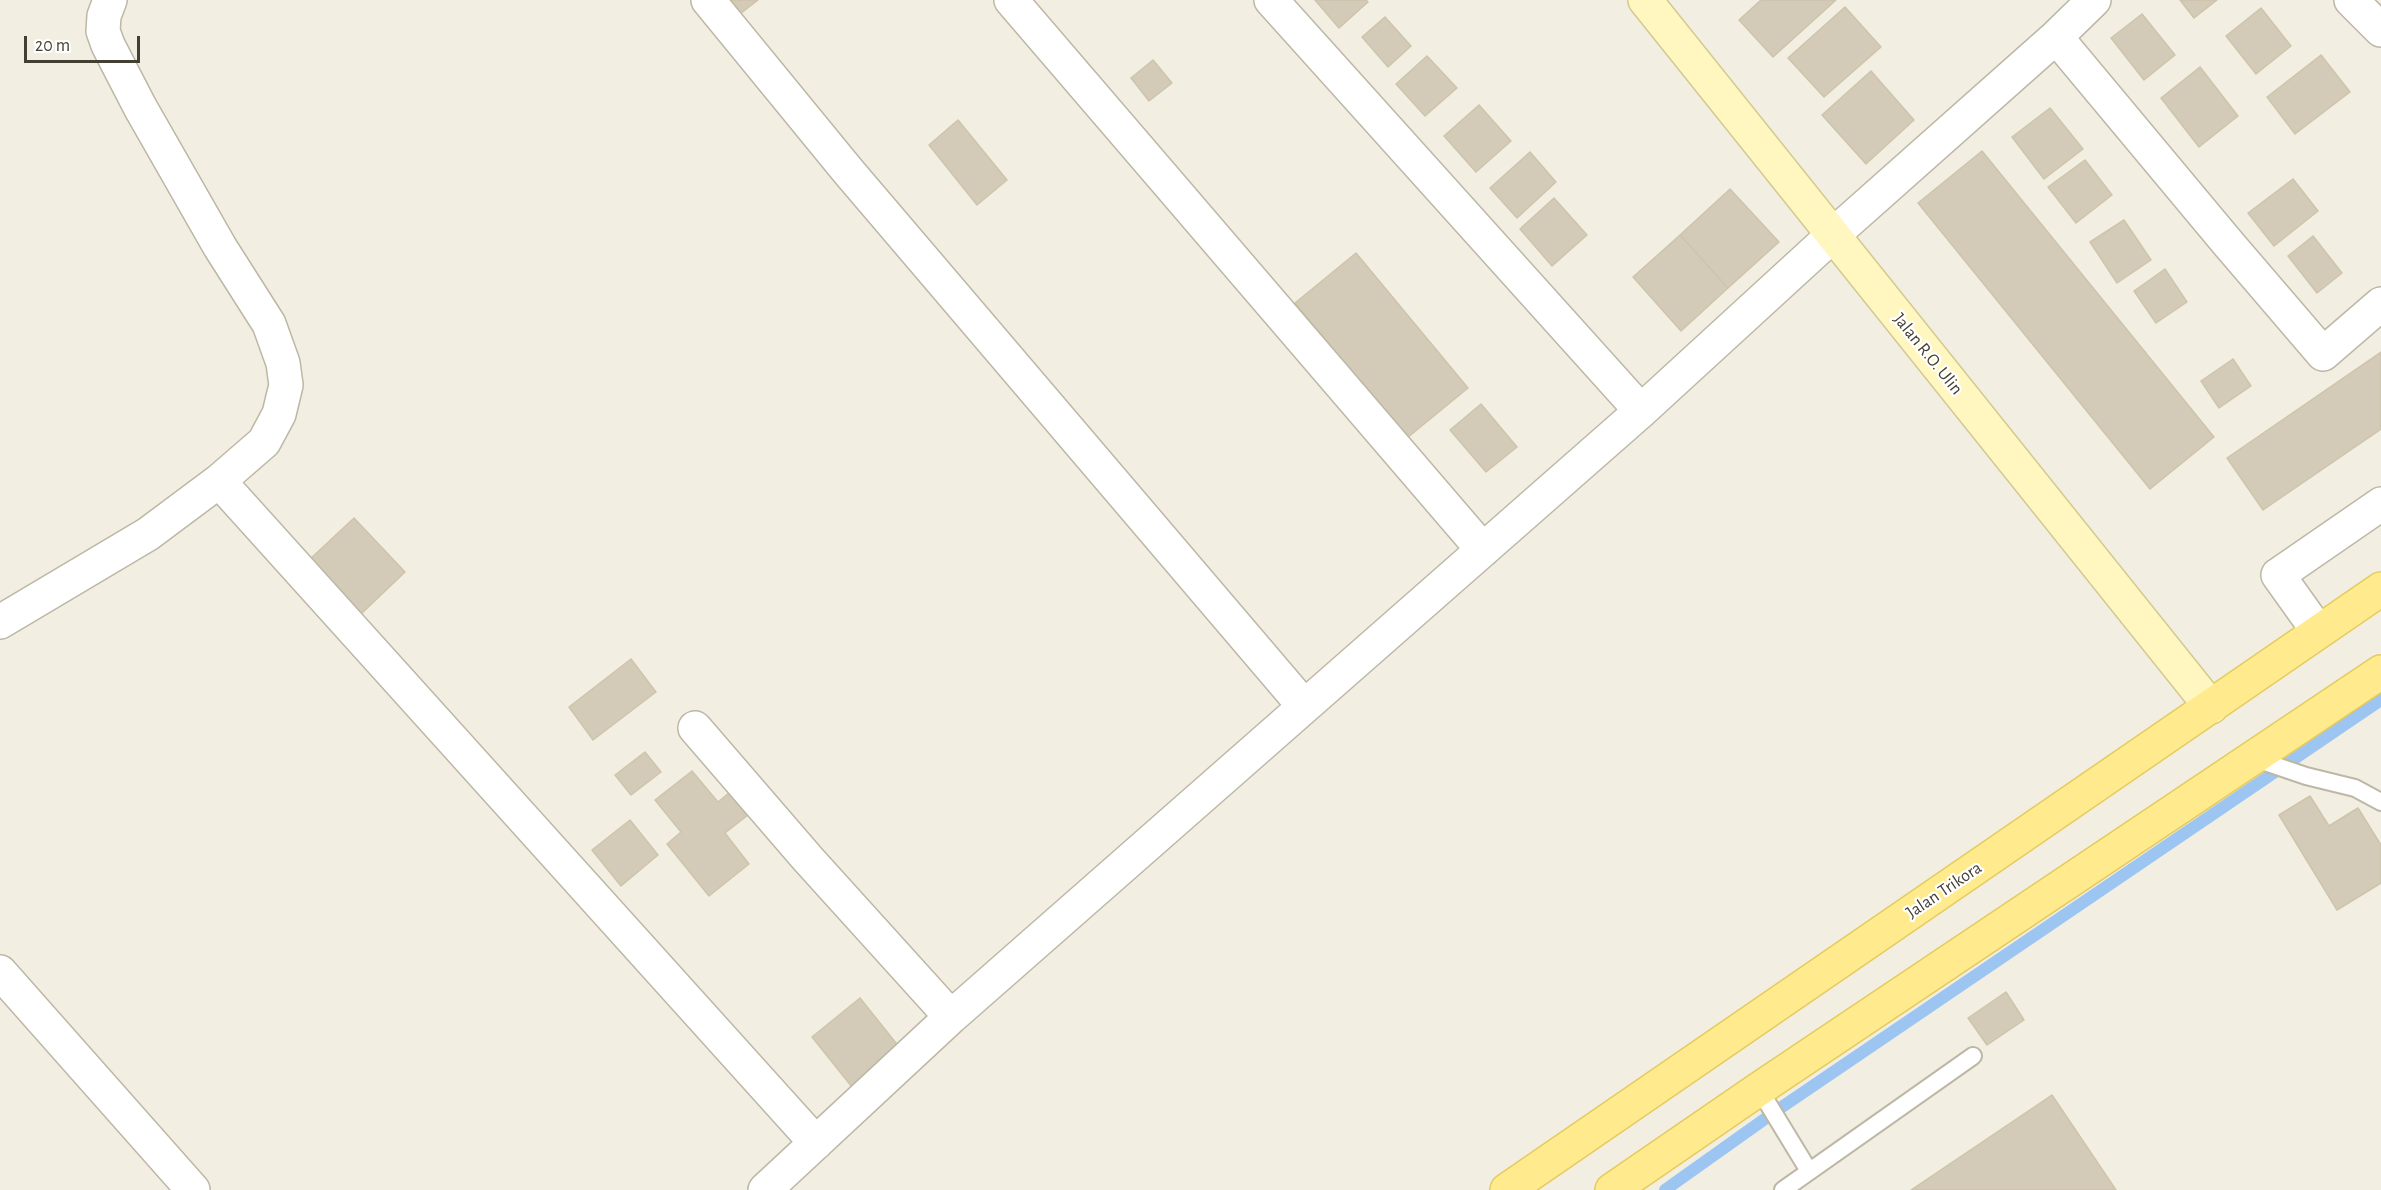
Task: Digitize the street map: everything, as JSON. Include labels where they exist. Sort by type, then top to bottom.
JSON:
[{"type":"main road","name":"Jalan R.O. Ulin","points":[[1645,0],[2211,707]]},
{"type":"main road","name":"Jalan Trikora","points":[[1507,1190],[2381,589]]},
{"type":"main road","points":[[1612,1190],[1759,1089],[2256,759],[2381,672]]},
{"type":"street","points":[[0,622],[148,534],[219,481],[264,442],[279,414],[286,385],[284,363],[269,324],[209,227],[108,45],[103,31],[104,16],[110,0]]},
{"type":"street","points":[[708,0],[848,171],[1304,706]]},
{"type":"street","points":[[1011,0],[1483,550]]},
{"type":"street","points":[[1271,0],[1641,411]]},
{"type":"street","points":[[765,1190],[951,1017],[1641,411],[1833,235],[2056,37],[2094,0]]},
{"type":"street","points":[[2352,0],[2381,30]]},
{"type":"street","points":[[2056,37],[2233,250],[2323,354],[2381,304]]},
{"type":"street","points":[[219,481],[816,1143]]},
{"type":"street","points":[[2318,631],[2278,575],[2381,504]]},
{"type":"street","points":[[695,728],[808,859],[951,1017]]},
{"type":"street","points":[[0,972],[193,1190]]},
{"type":"lane","points":[[2256,759],[2306,776],[2355,788],[2381,802]]},
{"type":"lane","points":[[1783,1190],[1973,1056]]},
{"type":"lane","points":[[1759,1089],[1809,1171]]},
{"type":"building","points":[[729,0],[758,0],[740,14]]},
{"type":"building","points":[[1315,0],[1366,0],[1368,2],[1339,28]]},
{"type":"building","points":[[1761,0],[1836,0],[1773,57],[1739,20]]},
{"type":"building","points":[[2180,0],[2217,0],[2194,18]]},
{"type":"building","points":[[1845,7],[1881,47],[1824,97],[1788,58]]},
{"type":"building","points":[[2261,8],[2291,46],[2256,74],[2226,36]]},
{"type":"building","points":[[2142,14],[2175,55],[2144,80],[2111,38]]},
{"type":"building","points":[[1385,17],[1411,46],[1388,67],[1362,37]]},
{"type":"building","points":[[2321,55],[2350,92],[2295,134],[2267,97]]},
{"type":"building","points":[[1427,56],[1457,88],[1425,116],[1396,84]]},
{"type":"building","points":[[1153,60],[1172,83],[1149,101],[1131,78]]},
{"type":"building","points":[[2200,67],[2238,116],[2199,147],[2161,98]]},
{"type":"building","points":[[1871,71],[1914,120],[1866,164],[1822,115]]},
{"type":"building","points":[[1479,105],[1511,141],[1476,172],[1444,136]]},
{"type":"building","points":[[2050,108],[2083,149],[2044,179],[2012,137]]},
{"type":"building","points":[[958,120],[1007,180],[977,205],[929,145]]},
{"type":"building","points":[[1982,151],[2214,437],[2150,489],[1918,203]]},
{"type":"building","points":[[1530,152],[1556,182],[1517,218],[1490,188]]},
{"type":"building","points":[[2085,160],[2112,195],[2076,223],[2048,187]]},
{"type":"building","points":[[2293,179],[2318,211],[2274,246],[2248,213]]},
{"type":"building","points":[[1730,189],[1779,242],[1728,288],[1680,235]]},
{"type":"building","points":[[1554,198],[1587,235],[1552,266],[1520,229]]},
{"type":"building","points":[[2124,220],[2151,260],[2117,283],[2090,242]]},
{"type":"building","points":[[1680,235],[1728,288],[1681,331],[1633,277]]},
{"type":"building","points":[[2313,236],[2342,273],[2317,293],[2288,256]]},
{"type":"building","points":[[1356,253],[1468,388],[1407,438],[1295,303]]},
{"type":"building","points":[[2165,269],[2187,302],[2156,323],[2134,291]]},
{"type":"building","points":[[2381,352],[2381,429],[2263,510],[2227,458]]},
{"type":"building","points":[[2233,359],[2251,386],[2219,408],[2201,381]]},
{"type":"building","points":[[1481,404],[1517,447],[1486,472],[1450,430]]},
{"type":"building","points":[[354,518],[405,572],[360,615],[308,561]]},
{"type":"building","points":[[631,659],[656,692],[593,740],[569,707]]},
{"type":"building","points":[[645,752],[661,772],[631,795],[615,775]]},
{"type":"building","points":[[692,771],[718,802],[730,792],[748,815],[725,833],[749,864],[709,896],[667,844],[681,832],[655,800]]},
{"type":"building","points":[[2310,796],[2329,826],[2358,808],[2381,845],[2381,883],[2337,910],[2279,815]]},
{"type":"building","points":[[630,820],[658,855],[621,886],[592,850]]},
{"type":"building","points":[[2006,992],[2024,1020],[1987,1045],[1968,1018]]},
{"type":"building","points":[[860,998],[900,1048],[852,1087],[812,1037]]},
{"type":"building","points":[[2052,1095],[2116,1190],[1911,1190]]},
{"type":"waterway","points":[[1665,1190],[1776,1111],[2381,700]]}]
